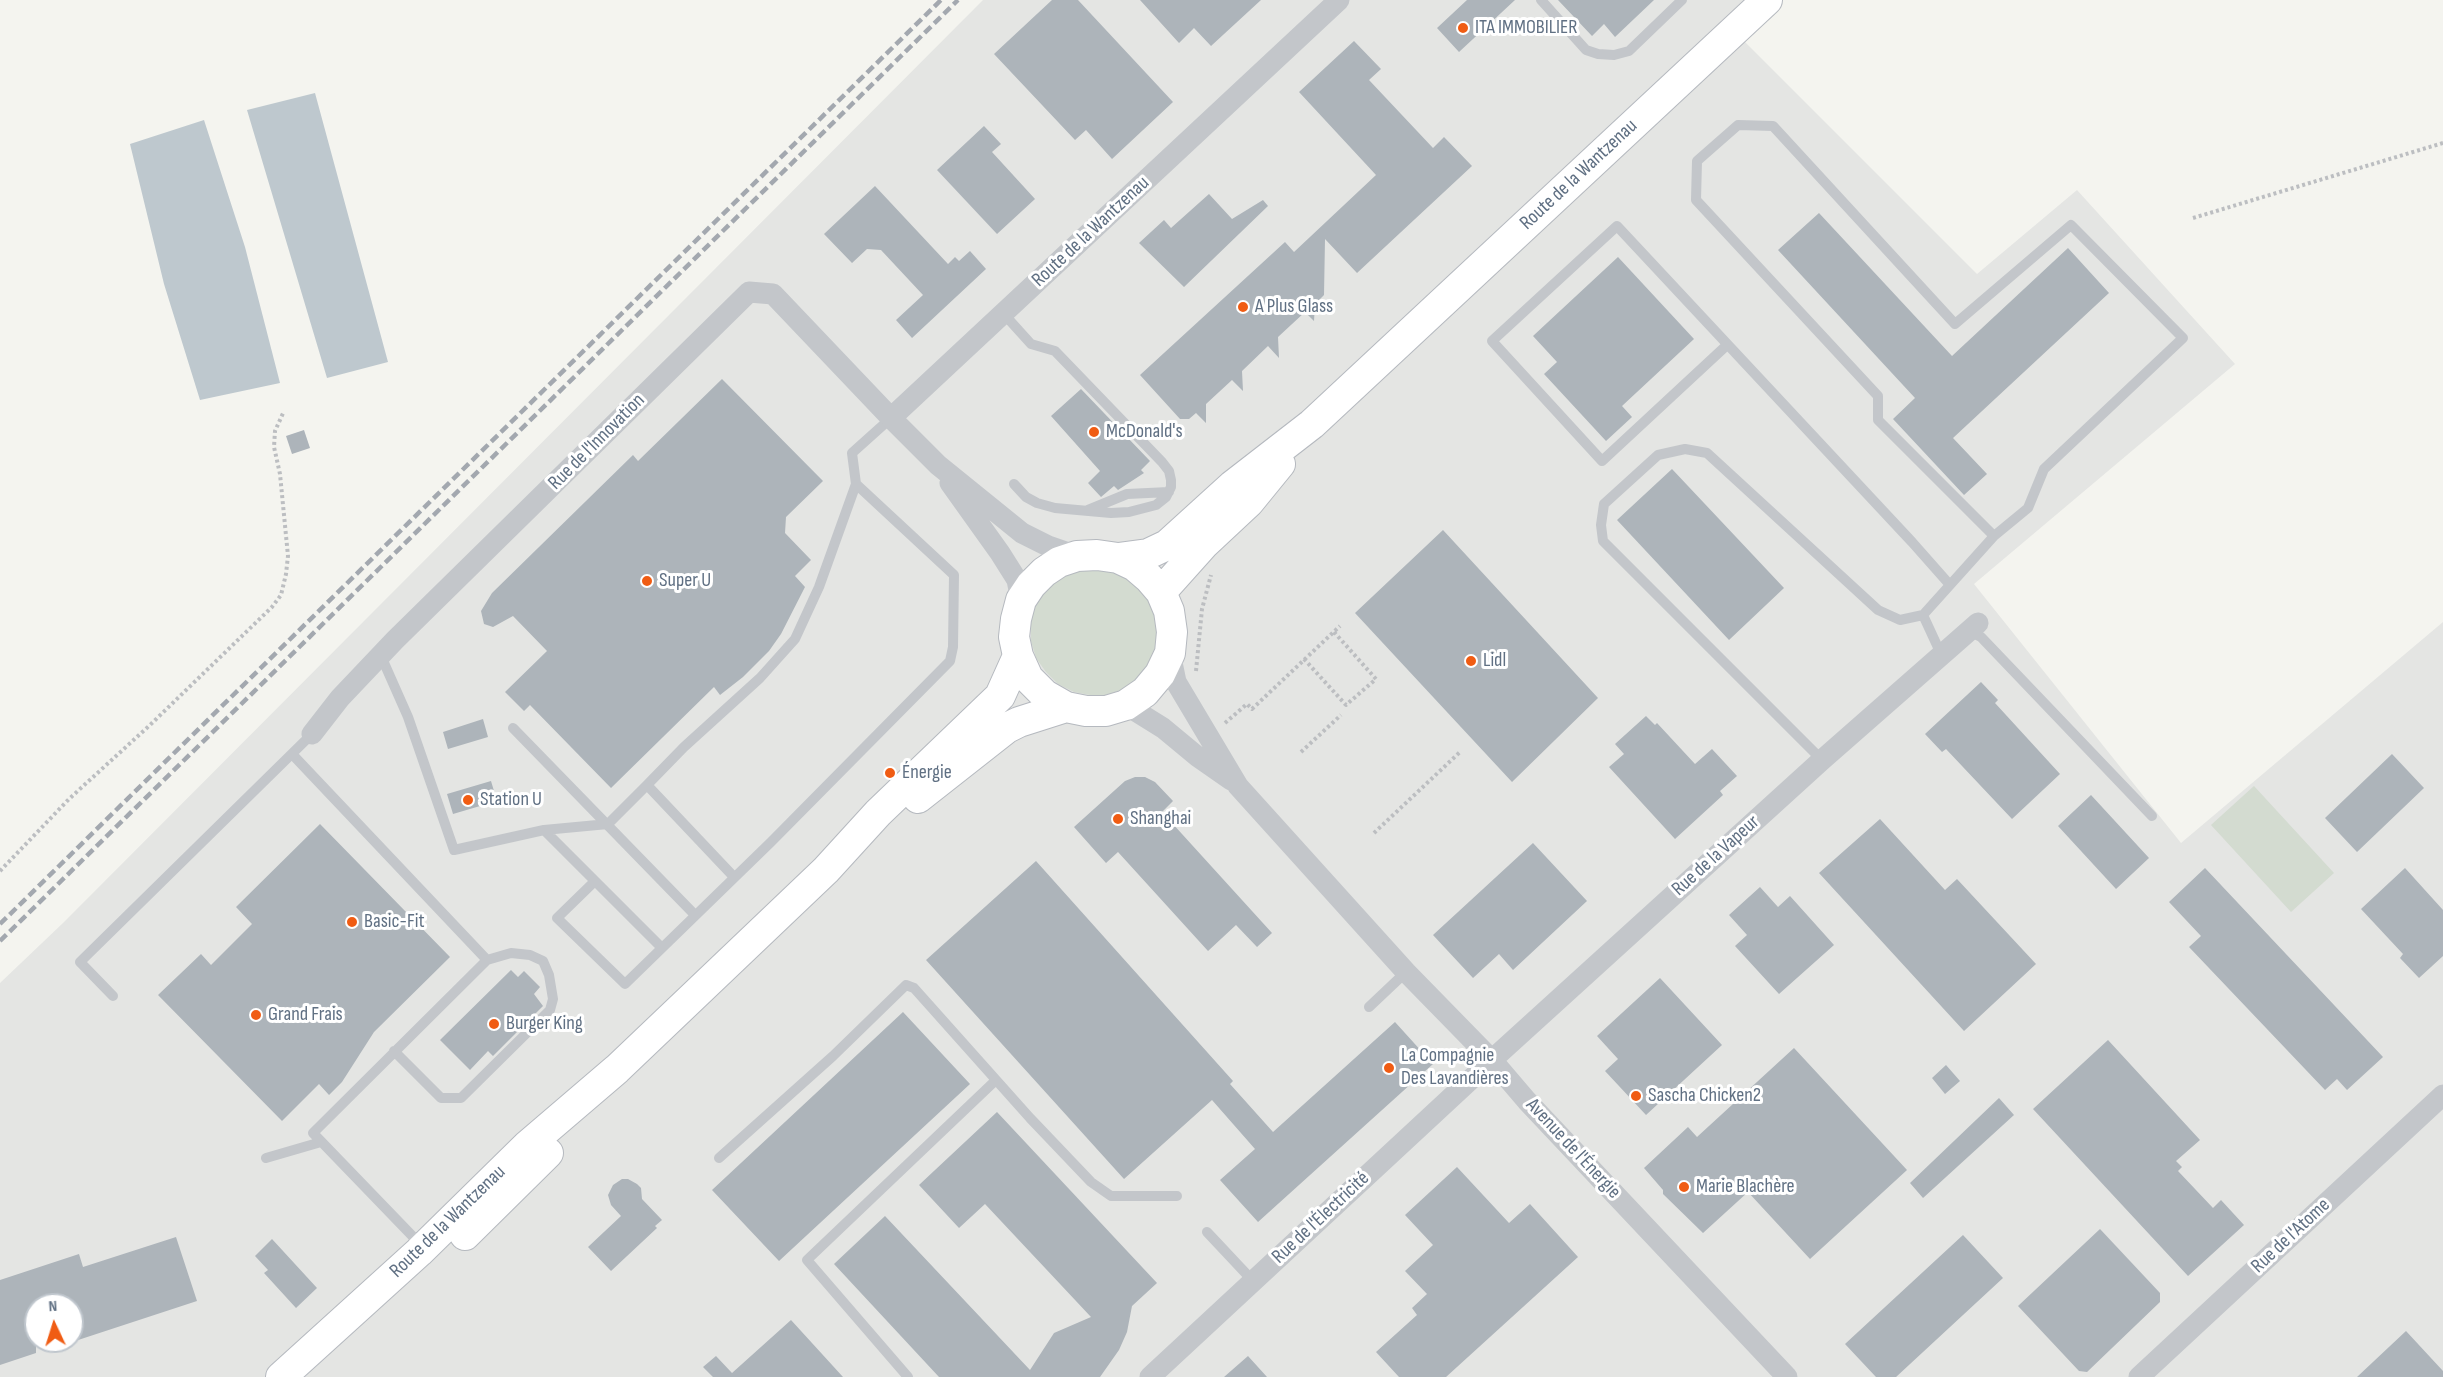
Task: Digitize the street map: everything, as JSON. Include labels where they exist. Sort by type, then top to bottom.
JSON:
[{"type":"main road","name":"Route de la Wantzenau","points":[[1118,558],[1148,554],[1167,545],[1232,486],[1312,424],[1767,0]]},
{"type":"main road","name":"Route de la Wantzenau","points":[[1161,592],[1204,544],[1249,502],[1312,424]]},
{"type":"main road","points":[[1097,555],[1118,558],[1135,566],[1161,592],[1169,611],[1172,632],[1170,653],[1160,674],[1145,692],[1126,705],[1096,711],[1066,707],[1045,695],[1028,678],[1018,656],[1015,628],[1022,600],[1031,585],[1059,562],[1077,556],[1097,555]]},
{"type":"main road","name":"Route de la Wantzenau","points":[[281,1377],[423,1247],[527,1146],[617,1069],[826,870],[878,813],[1000,696],[1018,656]]},
{"type":"main road","name":"Route de la Wantzenau","points":[[826,870],[1007,728],[1048,711],[1066,707]]},
{"type":"main road","name":"Route de la Wantzenau","points":[[312,1377],[516,1187],[579,1118],[617,1069]]},
{"type":"street","name":"Route de la Wantzenau","points":[[891,418],[1339,0]]},
{"type":"street","name":"Rue de l'Innovation","points":[[312,734],[340,698],[381,656],[749,292],[774,294],[891,418]]},
{"type":"street","points":[[891,418],[938,465],[1022,533],[1048,546],[1077,556]]},
{"type":"street","points":[[938,465],[1017,580],[1022,600]]},
{"type":"street","name":"Rue de la Vapeur","points":[[1492,1060],[1822,760],[1973,627]]},
{"type":"street","name":"Avenue de l'Énergie","points":[[1170,653],[1176,682],[1238,786],[1406,972],[1492,1060],[1527,1101],[1787,1377]]},
{"type":"street","name":"Avenue de l'Énergie","points":[[1126,705],[1163,728],[1238,786]]},
{"type":"street","name":"Rue de l'Électricité","points":[[1150,1377],[1492,1060]]},
{"type":"street","name":"Rue de l'Atome","points":[[2139,1377],[2443,1095]]},
{"type":"lane","points":[[1541,0],[1586,50],[1598,54],[1614,55],[1629,51],[1682,0]]},
{"type":"lane","points":[[1822,760],[1603,541],[1601,525],[1605,504],[1658,455],[1685,449],[1707,453],[1878,610],[1900,620],[1923,615],[1994,536],[2028,508],[2044,469],[2183,338],[2071,225],[1955,324],[1773,126],[1738,125],[1698,161],[1696,200],[1878,396],[1878,420],[1994,536]]},
{"type":"lane","points":[[1727,345],[1602,461],[1492,341],[1617,226],[1950,585]]},
{"type":"lane","points":[[1003,314],[1031,344],[1055,351],[1154,454],[1169,471],[1172,480],[1169,492],[1155,505],[1144,509],[1111,513],[1055,508],[1037,503],[1026,497],[1014,484]]},
{"type":"lane","points":[[381,656],[408,717],[454,850],[544,830],[608,824],[684,747],[760,678],[795,639],[819,587],[856,484],[852,453],[891,418]]},
{"type":"lane","points":[[595,881],[557,918],[625,984],[950,661],[953,647],[954,575],[856,484]]},
{"type":"lane","points":[[1085,511],[1127,494],[1169,492]]},
{"type":"lane","points":[[1923,615],[1941,654]]},
{"type":"lane","points":[[1973,627],[2152,816]]},
{"type":"lane","points":[[513,728],[695,915]]},
{"type":"lane","points":[[113,996],[80,962],[312,734]]},
{"type":"lane","points":[[292,754],[487,960]]},
{"type":"lane","points":[[647,785],[734,877]]},
{"type":"lane","points":[[544,830],[662,948]]},
{"type":"lane","points":[[394,1051],[441,1098],[461,1098],[550,1010],[553,999],[549,975],[543,961],[530,955],[510,953],[487,960],[394,1051],[313,1133],[423,1247]]},
{"type":"lane","points":[[1369,1007],[1406,972]]},
{"type":"lane","points":[[719,1158],[833,1056],[906,985],[914,988],[1091,1182],[1111,1196],[1176,1196]]},
{"type":"lane","points":[[908,1377],[807,1260],[996,1080]]},
{"type":"lane","points":[[266,1158],[321,1142]]},
{"type":"lane","points":[[1207,1232],[1253,1281]]},
{"type":"path","points":[[2193,218],[2443,143]]},
{"type":"path","points":[[0,871],[69,799],[150,725],[272,607],[281,595],[288,556],[280,474],[274,447],[275,430],[284,411]]},
{"type":"path","points":[[1196,674],[1202,609],[1214,563],[1204,544]]},
{"type":"path","points":[[1224,723],[1247,704],[1251,709],[1340,626]]},
{"type":"path","points":[[1304,660],[1346,705],[1376,679],[1334,632]]},
{"type":"path","points":[[1301,752],[1341,715]]},
{"type":"path","points":[[1374,832],[1460,752]]},
{"type":"shaded area","points":[[983,0],[1752,0],[1727,24],[1977,274],[2077,190],[2235,364],[1974,584],[2181,843],[2443,622],[2443,1377],[0,1377],[0,983],[63,923]]},
{"type":"shaded area","points":[[315,93],[388,362],[327,378],[247,110]]},
{"type":"shaded area","points":[[204,120],[245,247],[280,383],[200,400],[164,284],[130,144]]},
{"type":"shaded area","points":[[1119,568],[1156,602],[1158,653],[1139,680],[1124,689],[1108,695],[1074,692],[1058,684],[1036,658],[1031,641],[1034,607],[1042,592],[1069,570]]},
{"type":"shaded area","points":[[2254,786],[2334,873],[2291,912],[2211,825]]},
{"type":"building","points":[[1052,0],[1078,0],[1173,102],[1112,159],[1086,130],[1075,140],[994,54]]},
{"type":"building","points":[[1140,0],[1261,0],[1211,46],[1194,28],[1179,43]]},
{"type":"building","name":"ITA IMMOBILIER","points":[[1467,0],[1515,0],[1459,52],[1437,28]]},
{"type":"building","points":[[1558,0],[1654,0],[1615,37],[1604,24],[1592,36]]},
{"type":"building","points":[[1354,41],[1381,69],[1369,80],[1433,148],[1444,137],[1472,166],[1357,273],[1325,239],[1324,295],[1315,304],[1314,321],[1305,312],[1278,337],[1279,358],[1268,346],[1242,371],[1243,391],[1232,380],[1206,404],[1206,423],[1196,413],[1189,419],[1180,419],[1140,375],[1285,242],[1294,252],[1376,175],[1299,92]]},
{"type":"building","points":[[984,126],[1001,144],[992,152],[1035,199],[997,234],[937,170]]},
{"type":"building","points":[[875,186],[948,264],[955,257],[959,261],[970,251],[986,269],[912,338],[896,320],[923,295],[881,250],[867,249],[852,263],[824,234]]},
{"type":"building","points":[[1209,194],[1232,219],[1263,200],[1268,206],[1184,287],[1139,243],[1164,220],[1171,228]]},
{"type":"building","points":[[1819,213],[1952,356],[2068,248],[2109,293],[1953,438],[1987,474],[1964,495],[1893,419],[1915,398],[1778,250]]},
{"type":"building","points":[[1618,257],[1694,339],[1622,406],[1632,417],[1606,441],[1544,374],[1557,362],[1533,336]]},
{"type":"building","name":"Super U","points":[[722,379],[823,481],[786,517],[785,533],[811,560],[795,576],[805,587],[781,634],[769,651],[743,677],[720,695],[714,687],[611,788],[530,705],[524,711],[505,692],[547,651],[513,616],[493,627],[484,624],[481,611],[492,593],[633,455],[638,461]]},
{"type":"building","name":"McDonald's","points":[[1081,389],[1150,461],[1141,470],[1144,473],[1118,490],[1114,486],[1101,497],[1088,483],[1100,471],[1051,416]]},
{"type":"building","points":[[304,430],[310,448],[292,454],[286,436]]},
{"type":"building","points":[[1672,469],[1784,588],[1729,640],[1617,520]]},
{"type":"building","points":[[1443,530],[1598,698],[1512,782],[1355,613]]},
{"type":"building","points":[[1981,682],[1998,700],[1995,703],[2060,774],[2012,819],[1946,749],[1942,752],[1925,734]]},
{"type":"building","points":[[1646,716],[1655,725],[1657,723],[1695,764],[1712,749],[1737,776],[1720,791],[1723,795],[1675,839],[1609,767],[1624,754],[1615,744]]},
{"type":"building","points":[[483,719],[488,737],[448,749],[443,732]]},
{"type":"building","points":[[2392,754],[2424,788],[2357,852],[2325,818]]},
{"type":"building","points":[[1135,777],[1145,777],[1155,782],[1173,801],[1162,812],[1272,933],[1257,947],[1236,925],[1208,951],[1118,852],[1106,863],[1074,827],[1125,781]]},
{"type":"building","points":[[491,781],[497,801],[453,814],[447,794]]},
{"type":"building","points":[[2091,795],[2149,858],[2116,889],[2058,826]]},
{"type":"building","points":[[1880,819],[1945,890],[1957,879],[2036,964],[1964,1031],[1819,873]]},
{"type":"building","points":[[320,824],[450,957],[374,1032],[342,1082],[329,1095],[319,1084],[282,1121],[158,995],[201,954],[211,965],[252,924],[236,907]]},
{"type":"building","points":[[1533,843],[1587,901],[1513,970],[1499,954],[1473,978],[1433,935]]},
{"type":"building","points":[[1036,861],[1233,1081],[1230,1084],[1273,1132],[1395,1022],[1433,1064],[1258,1222],[1220,1180],[1255,1149],[1212,1100],[1124,1179],[926,960]]},
{"type":"building","points":[[2205,868],[2383,1057],[2347,1090],[2337,1079],[2325,1090],[2189,947],[2201,936],[2169,902]]},
{"type":"building","points":[[2405,868],[2443,910],[2443,956],[2419,978],[2400,958],[2403,954],[2361,909]]},
{"type":"building","points":[[1760,887],[1778,907],[1790,896],[1834,945],[1779,994],[1735,946],[1747,935],[1729,915]]},
{"type":"building","name":"Burger King","points":[[511,970],[518,977],[524,971],[540,987],[534,994],[543,1006],[493,1056],[488,1051],[470,1070],[440,1040]]},
{"type":"building","points":[[1660,978],[1722,1045],[1646,1115],[1605,1071],[1618,1059],[1597,1036]]},
{"type":"building","points":[[903,1012],[970,1084],[779,1261],[712,1190]]},
{"type":"building","points":[[2108,1040],[2200,1140],[2176,1161],[2182,1167],[2178,1171],[2213,1208],[2221,1200],[2244,1225],[2188,1276],[2033,1109]]},
{"type":"building","points":[[1794,1048],[1907,1170],[1810,1259],[1748,1192],[1703,1233],[1663,1194],[1663,1190],[1644,1168],[1688,1127],[1697,1137]]},
{"type":"building","points":[[1946,1065],[1960,1081],[1945,1094],[1932,1078]]},
{"type":"building","points":[[1999,1098],[2014,1115],[1923,1198],[1910,1183]]},
{"type":"building","points":[[997,1112],[1157,1283],[1132,1306],[1127,1332],[1119,1350],[1100,1377],[939,1377],[834,1264],[885,1216],[1030,1370],[1054,1333],[1091,1317],[985,1204],[959,1228],[919,1185]]},
{"type":"building","points":[[1457,1167],[1509,1223],[1530,1204],[1578,1257],[1446,1377],[1399,1377],[1376,1352],[1417,1315],[1412,1308],[1427,1294],[1405,1271],[1433,1245],[1405,1215]]},
{"type":"building","points":[[622,1179],[628,1179],[641,1188],[642,1199],[662,1220],[655,1226],[657,1228],[611,1271],[588,1247],[621,1216],[611,1205],[608,1195],[613,1185]]},
{"type":"building","points":[[2100,1229],[2160,1293],[2160,1302],[2087,1372],[2079,1371],[2018,1306]]},
{"type":"building","points":[[1963,1235],[2003,1278],[1896,1377],[1876,1377],[1845,1344]]},
{"type":"building","points":[[176,1237],[197,1301],[84,1338],[84,1293],[24,1293],[24,1353],[36,1353],[0,1365],[0,1280],[79,1254],[83,1267]]},
{"type":"building","points":[[272,1239],[317,1288],[296,1308],[264,1273],[268,1270],[255,1256]]},
{"type":"building","points":[[791,1320],[843,1377],[713,1377],[703,1367],[716,1356],[732,1373]]},
{"type":"building","points":[[2406,1331],[2443,1371],[2443,1377],[2357,1377]]},
{"type":"building","points":[[1248,1356],[1267,1377],[1224,1377]]},
{"type":"railway","points":[[0,924],[941,0]]},
{"type":"railway","points":[[0,941],[958,0]]},
{"type":"place","name":"ITA IMMOBILIER","points":[[1463,28]]},
{"type":"place","name":"A Plus Glass","points":[[1243,307]]},
{"type":"place","name":"McDonald's","points":[[1094,432]]},
{"type":"place","name":"Super U","points":[[647,581]]},
{"type":"place","name":"Lidl","points":[[1471,661]]},
{"type":"place","name":"Énergie","points":[[890,773]]},
{"type":"place","name":"Station U","points":[[468,800]]},
{"type":"place","name":"Shanghai","points":[[1118,819]]},
{"type":"place","name":"Basic-Fit","points":[[352,922]]},
{"type":"place","name":"Grand Frais","points":[[256,1015]]},
{"type":"place","name":"Burger King","points":[[494,1024]]},
{"type":"place","name":"La Compagnie Des Lavandières","points":[[1389,1068]]},
{"type":"place","name":"Sascha Chicken2","points":[[1636,1096]]},
{"type":"place","name":"Marie Blachère","points":[[1684,1187]]}]
